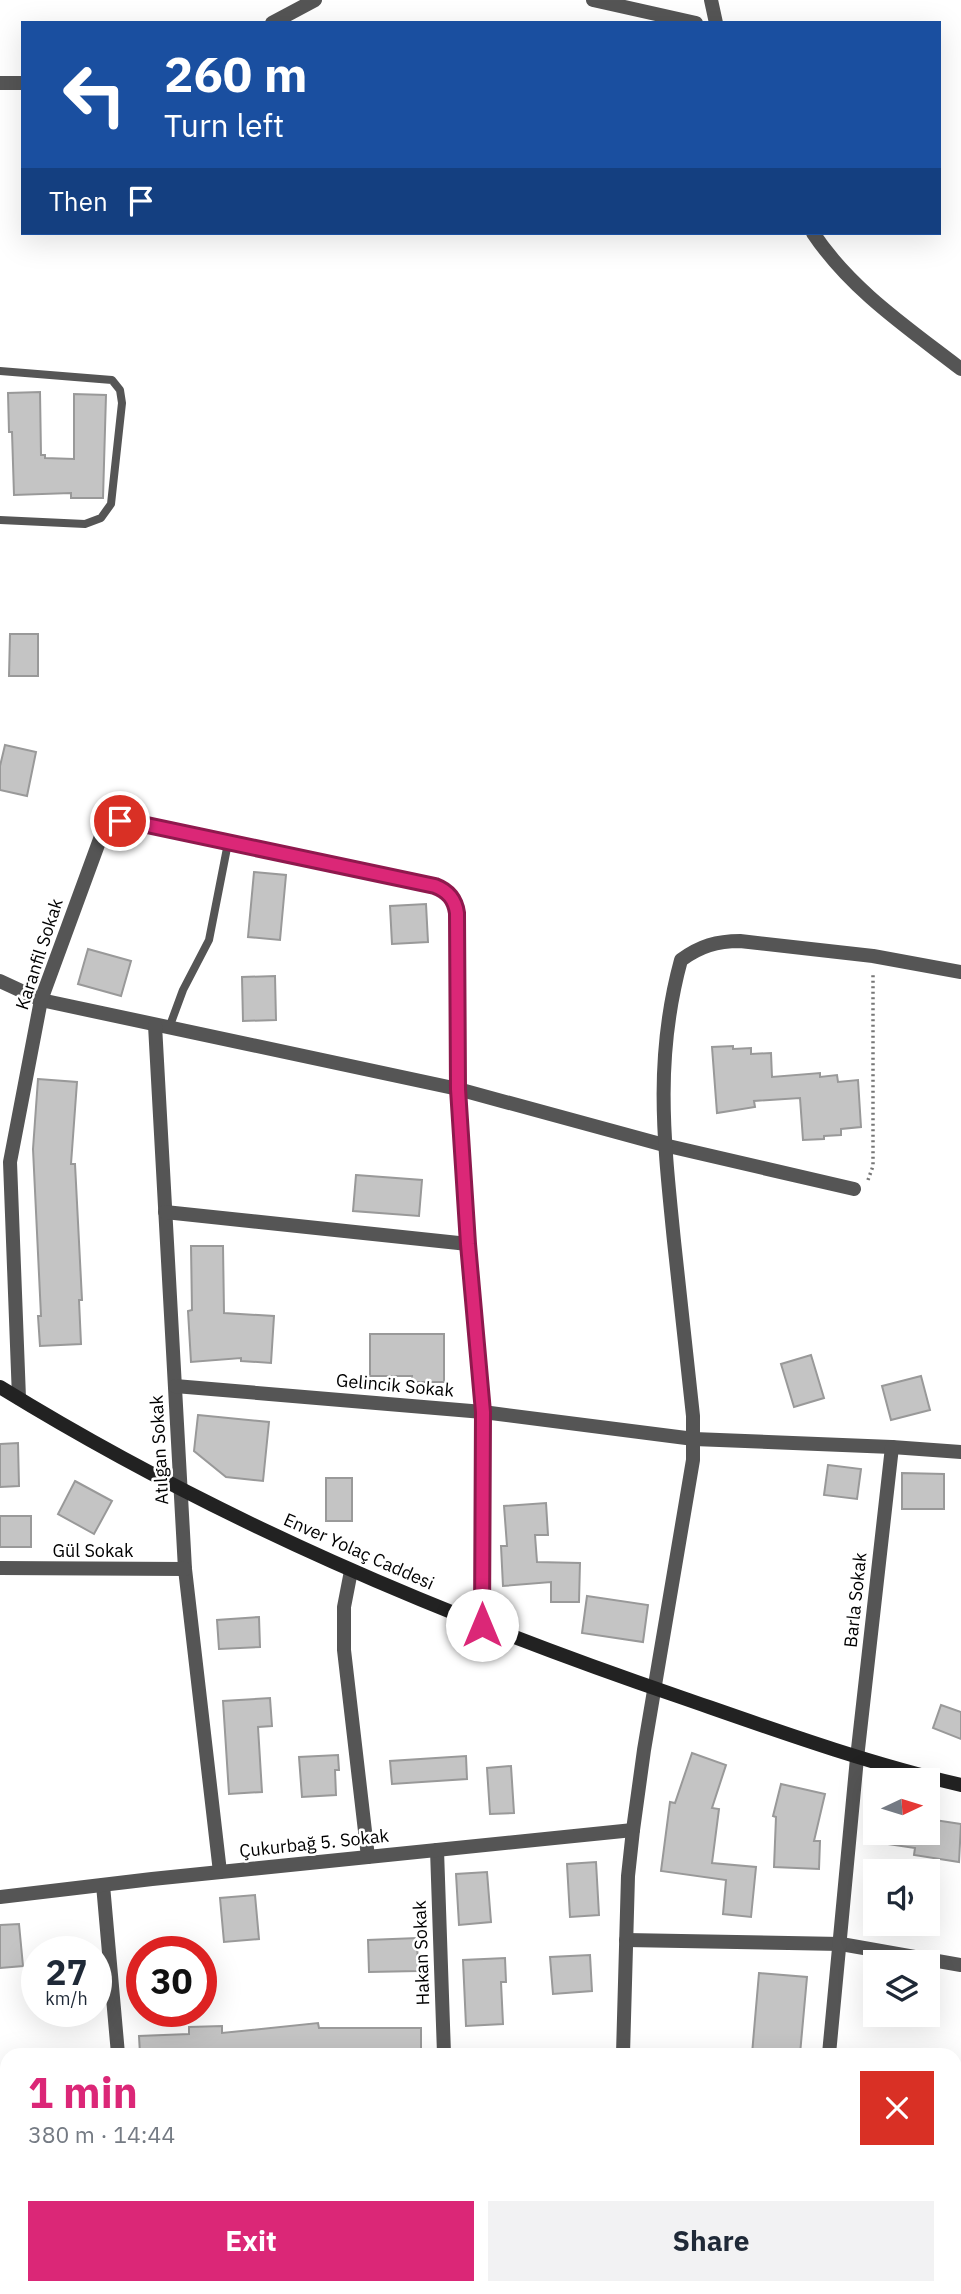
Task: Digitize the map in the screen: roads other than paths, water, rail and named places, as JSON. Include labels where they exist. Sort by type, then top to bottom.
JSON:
[{"type":"street","points":[[276,21],[315,0]]},
{"type":"street","points":[[593,0],[687,21]]},
{"type":"street","points":[[711,0],[716,21]]},
{"type":"street","points":[[0,83],[21,83]]},
{"type":"street","points":[[814,235],[862,291],[961,369]]},
{"type":"street","name":"Karanfil Sokak","points":[[19,1398],[10,1162],[41,1000],[99,836],[113,823],[128,821],[228,843]]},
{"type":"street","points":[[228,843],[435,886],[454,900],[457,913],[458,1089],[483,1412],[482,1625]]},
{"type":"street","points":[[623,2048],[628,1876],[633,1830],[654,1688],[691,1481],[694,1439],[664,1144],[663,1068],[666,1029],[681,960],[702,947],[727,941],[873,956],[961,972]]},
{"type":"street","points":[[0,981],[41,1000],[458,1089],[664,1144],[854,1189]]},
{"type":"street","name":"Atılgan Sokak","points":[[162,1026],[165,1212],[185,1570],[220,1872]]},
{"type":"street","points":[[165,1212],[468,1244]]},
{"type":"street","name":"Gelincik Sokak","points":[[175,1386],[483,1412],[694,1439],[961,1452]]},
{"type":"street","name":"Enver Yolaç Caddesi","points":[[0,1387],[98,1444],[224,1511],[351,1571],[482,1625],[654,1688],[857,1758],[961,1785]]},
{"type":"street","name":"Barla Sokak","points":[[830,2048],[857,1758],[892,1447]]},
{"type":"street","name":"Gül Sokak","points":[[0,1568],[185,1570]]},
{"type":"street","points":[[351,1571],[344,1608],[344,1650],[368,1857]]},
{"type":"street","name":"Çukurbağ 5. Sokak","points":[[0,1897],[633,1830]]},
{"type":"street","name":"Hakan Sokak","points":[[437,1850],[444,2048]]},
{"type":"street","points":[[103,1885],[117,2048]]},
{"type":"street","points":[[626,1940],[841,1944],[961,1965]]},
{"type":"lane","points":[[0,371],[112,380],[120,390],[122,402],[111,504],[102,518],[85,524],[0,520]]},
{"type":"lane","points":[[162,1026],[209,940],[228,843]]}]
